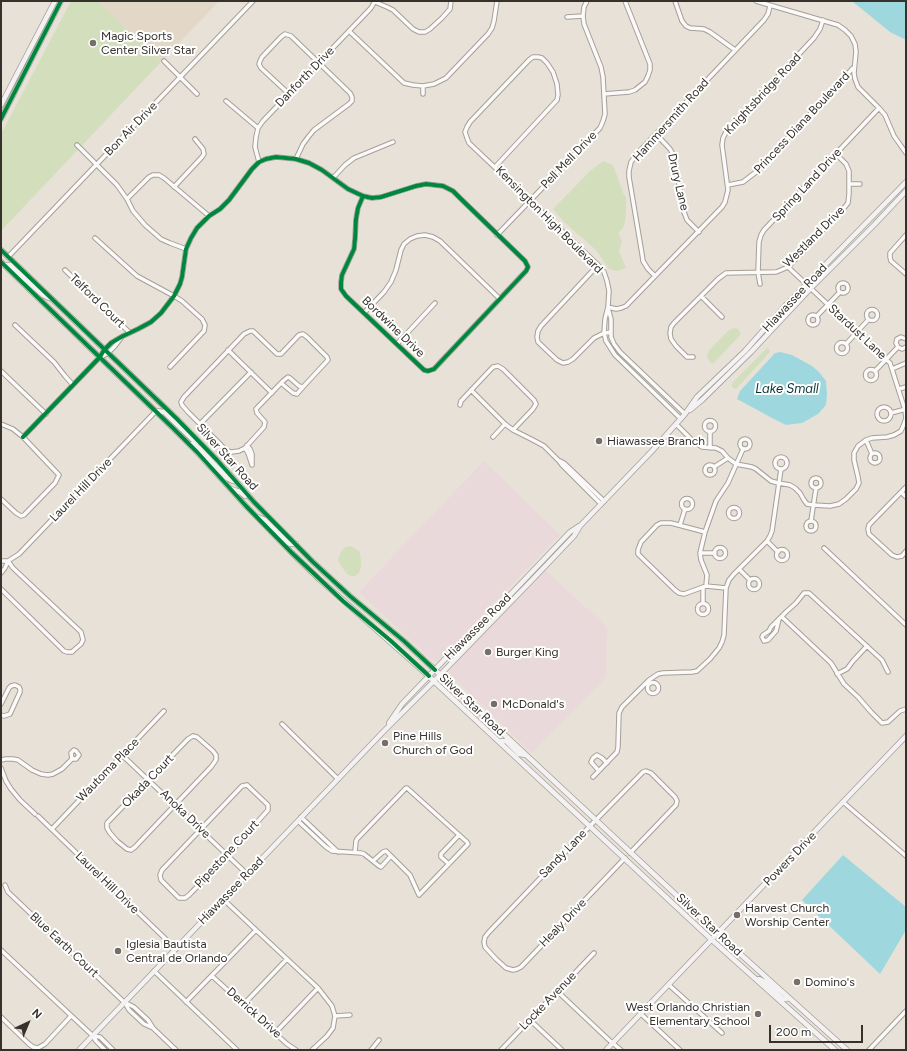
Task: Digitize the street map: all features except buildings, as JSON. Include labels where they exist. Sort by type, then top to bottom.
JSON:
[{"type":"main road","points":[[1,105],[55,1]]},
{"type":"main road","points":[[1,119],[61,1]]},
{"type":"main road","name":"Hiawassee Road","points":[[685,414],[697,397],[744,351],[806,284],[906,182]]},
{"type":"main road","name":"Hiawassee Road","points":[[382,732],[402,704],[463,640],[487,619],[570,532],[580,526],[603,503],[681,418],[702,400],[747,356],[906,191]]},
{"type":"main road","name":"Silver Star Road","points":[[1,250],[178,420],[269,518],[333,580],[404,641],[718,934],[847,1050]]},
{"type":"main road","points":[[2,265],[10,266],[43,295],[52,300]]},
{"type":"main road","name":"Silver Star Road","points":[[2,265],[156,411],[292,554],[429,676],[712,940],[835,1050]]},
{"type":"main road","points":[[156,411],[164,412],[193,440],[201,444]]},
{"type":"main road","points":[[188,443],[199,448],[227,478],[237,483]]},
{"type":"main road","points":[[231,489],[240,492],[259,512],[269,518]]},
{"type":"main road","points":[[255,515],[265,520],[287,542],[290,544],[296,544]]},
{"type":"main road","name":"Hiawassee Road","points":[[79,1050],[382,732],[440,675],[574,536],[580,526]]},
{"type":"main road","name":"Powers Drive","points":[[606,1050],[906,736]]},
{"type":"main road","points":[[499,741],[506,741],[520,754],[526,755]]},
{"type":"main road","points":[[754,977],[764,982],[783,999],[789,998]]},
{"type":"street","name":"Bon Air Drive","points":[[8,257],[253,1]]},
{"type":"street","points":[[375,2],[393,10],[413,29],[419,32],[425,32],[442,18],[450,8],[451,1]]},
{"type":"street","points":[[350,30],[404,83],[423,86],[434,84],[446,78],[488,34],[494,21],[497,1]]},
{"type":"street","points":[[566,17],[583,16],[584,7],[587,1]]},
{"type":"street","points":[[604,94],[636,90],[645,82],[650,70],[650,64],[625,1]]},
{"type":"street","points":[[674,1],[682,21],[686,26],[690,28],[704,29],[735,50]]},
{"type":"street","points":[[756,1],[823,20],[838,25],[846,30],[855,44],[856,52],[854,68],[855,79],[858,87],[885,115],[894,136],[906,153]]},
{"type":"street","name":"Danforth Drive","points":[[258,128],[288,93],[350,30],[375,2]]},
{"type":"street","name":"Hammersmith Road","points":[[656,276],[648,269],[643,261],[630,184],[629,171],[631,162],[764,20],[768,14],[770,6]]},
{"type":"street","name":"Pell Mell Drive","points":[[497,235],[600,128],[603,121],[605,114],[601,67],[584,24],[583,16]]},
{"type":"street","points":[[46,18],[51,21]]},
{"type":"street","name":"Knightsbridge Road","points":[[608,307],[616,309],[626,306],[722,207],[727,195],[728,185],[722,145],[726,132],[814,38],[820,29],[823,20]]},
{"type":"street","points":[[688,33],[690,28]]},
{"type":"street","points":[[288,93],[261,68],[259,64],[262,57],[285,34],[291,36],[350,93],[352,97],[352,101],[349,104],[314,130],[303,144],[296,159]]},
{"type":"street","name":"Kensington High Boulevard","points":[[495,167],[557,100],[557,84],[552,72],[547,63],[538,56],[529,60],[467,127],[465,132],[466,138],[469,143],[604,272],[609,291],[604,332]]},
{"type":"street","points":[[164,61],[197,94]]},
{"type":"street","name":"Princess Diana Boulevard","points":[[728,185],[742,182],[756,172],[854,68]]},
{"type":"street","points":[[423,86],[423,94]]},
{"type":"street","points":[[226,101],[258,128],[256,147],[259,162]]},
{"type":"street","name":"Spring Land Drive","points":[[760,284],[758,272],[759,242],[764,230],[879,108]]},
{"type":"street","name":"Drury Lane","points":[[656,134],[670,149],[674,156],[684,212],[688,220],[698,232]]},
{"type":"street","points":[[174,187],[204,154],[203,148],[194,139]]},
{"type":"street","points":[[333,178],[354,158],[393,142]]},
{"type":"street","points":[[899,144],[906,148]]},
{"type":"street","points":[[77,145],[117,185],[133,211],[145,224],[161,239],[186,249]]},
{"type":"street","name":"Westland Drive","points":[[693,357],[687,357],[676,346],[670,333],[671,327],[674,323],[700,296],[726,273],[776,272],[788,267],[848,203],[849,171],[846,164],[836,154]]},
{"type":"street","points":[[22,437],[100,357],[115,346],[123,336],[151,322],[161,313],[174,296],[180,284],[186,249],[197,228],[229,200],[259,162],[266,159],[276,157],[296,159],[309,163],[322,170],[348,189],[362,196],[372,198],[381,197],[426,184],[443,186],[456,195],[497,235]]},
{"type":"street","points":[[127,199],[149,177],[159,175],[209,216]]},
{"type":"street","points":[[849,184],[860,184]]},
{"type":"street","name":"Bordwine Drive","points":[[362,196],[356,219],[354,249],[342,275],[341,289],[346,296],[424,370],[428,371],[434,369],[526,272],[528,267],[525,261],[497,235]]},
{"type":"street","points":[[364,313],[384,292],[391,282],[404,244],[417,236],[425,235],[440,241],[500,299]]},
{"type":"street","points":[[906,236],[890,253],[890,257],[891,261],[906,274]]},
{"type":"street","points":[[95,238],[137,276],[174,296],[202,319],[205,325],[204,331],[170,367]]},
{"type":"street","points":[[598,265],[541,326],[537,337],[538,342],[557,360],[563,363],[573,359],[594,338],[604,332],[611,332]]},
{"type":"street","name":"Stardust Lane","points":[[788,267],[886,359],[892,369],[906,409],[904,424],[901,431],[894,435],[866,440]]},
{"type":"street","name":"Telford Court","points":[[65,270],[129,332]]},
{"type":"street","points":[[817,316],[840,292]]},
{"type":"street","points":[[700,296],[722,317]]},
{"type":"street","points":[[397,344],[435,303]]},
{"type":"street","name":"Kensington High Boulevard","points":[[608,307],[611,319],[611,337],[614,344],[620,352],[685,414]]},
{"type":"street","points":[[846,344],[868,320]]},
{"type":"street","points":[[15,325],[54,362],[73,384]]},
{"type":"street","points":[[281,383],[293,393],[297,394],[328,360],[327,358],[305,335],[299,335],[281,354],[277,354],[253,331],[250,331],[244,334],[228,350],[181,402],[188,412],[226,450],[231,452],[239,451],[246,447],[257,436],[265,422],[257,413],[256,409],[281,383],[288,377],[299,386],[303,387]]},
{"type":"street","points":[[604,332],[606,341],[615,355],[681,418]]},
{"type":"street","points":[[898,347],[896,343],[897,339],[901,337],[906,340]]},
{"type":"street","points":[[875,371],[898,347]]},
{"type":"street","points":[[898,347],[902,349],[906,347]]},
{"type":"street","points":[[228,350],[272,393]]},
{"type":"street","points":[[892,369],[906,363]]},
{"type":"street","points":[[460,405],[461,401],[493,367],[498,366],[503,369],[534,400],[536,404],[513,430]]},
{"type":"street","points":[[1,371],[46,414]]},
{"type":"street","points":[[200,424],[251,372]]},
{"type":"street","points":[[899,389],[906,387]]},
{"type":"street","points":[[471,390],[505,424],[513,430],[544,446],[603,503]]},
{"type":"street","points":[[891,413],[906,409]]},
{"type":"street","name":"Laurel Hill Drive","points":[[8,561],[19,554],[156,411]]},
{"type":"street","points":[[1,424],[13,430],[22,437],[59,475],[55,483],[24,515],[21,516],[16,514],[1,499]]},
{"type":"street","points":[[493,437],[505,424]]},
{"type":"street","points":[[676,424],[694,442],[702,447],[716,448],[722,451],[736,464],[752,467],[771,481],[790,485],[800,493],[807,504],[813,505],[830,506],[838,504],[846,499],[856,489],[859,483],[854,460],[854,453],[858,446],[866,440],[872,454]]},
{"type":"street","points":[[710,432],[710,448]]},
{"type":"street","points":[[703,603],[704,587],[708,575],[701,560],[700,553],[705,532],[716,501],[728,483],[743,449]]},
{"type":"street","points":[[714,467],[728,458]]},
{"type":"street","points":[[594,777],[617,752],[619,713],[622,708],[658,674],[697,671],[710,658],[722,642],[724,635],[726,588],[729,580],[734,574],[767,541],[770,536],[772,531],[780,469]]},
{"type":"street","points":[[811,521],[816,488]]},
{"type":"street","points":[[906,488],[869,525],[868,529],[869,534],[892,555],[902,556],[906,551]]},
{"type":"street","points":[[901,492],[906,497]]},
{"type":"street","points":[[680,525],[685,509]]},
{"type":"street","points":[[705,532],[680,525],[665,522],[661,523],[657,525],[641,542],[638,554],[679,593],[684,594],[704,587],[726,588]]},
{"type":"street","points":[[767,541],[778,552]]},
{"type":"street","points":[[824,548],[906,625]]},
{"type":"street","points":[[700,553],[715,553]]},
{"type":"street","points":[[1,561],[8,561]]},
{"type":"street","points":[[1,573],[8,561]]},
{"type":"street","points":[[1,589],[67,652],[72,652],[83,640],[81,632],[13,568],[8,561]]},
{"type":"street","points":[[739,569],[750,580]]},
{"type":"street","points":[[781,618],[776,632],[768,640],[764,641],[762,635],[769,631],[771,627],[796,603],[804,593],[809,593],[882,660],[888,672]]},
{"type":"street","points":[[781,618],[831,663],[844,684],[882,723],[888,722],[900,711],[906,709]]},
{"type":"street","points":[[838,674],[847,669],[867,646]]},
{"type":"street","points":[[1,704],[11,686],[15,685],[20,689],[10,714],[4,716],[1,715]]},
{"type":"street","name":"Wautoma Place","points":[[52,829],[164,711]]},
{"type":"street","points":[[282,724],[338,779]]},
{"type":"street","name":"Okada Court","points":[[193,736],[197,737],[206,744],[216,755],[216,760],[211,767],[135,847],[131,850],[127,849],[117,841],[107,828],[107,823],[149,780],[188,738],[193,736]]},
{"type":"street","name":"Anoka Drive","points":[[122,755],[248,874]]},
{"type":"street","points":[[599,771],[591,762],[593,758],[598,755],[607,763]]},
{"type":"street","points":[[1,760],[18,760],[32,770],[48,775],[54,774],[62,769],[72,758]]},
{"type":"street","name":"Laurel Hill Drive","points":[[1,768],[6,781],[20,800],[176,949]]},
{"type":"street","name":"Sandy Lane","points":[[496,959],[485,947],[485,937],[590,826],[646,770],[675,797],[677,801],[676,805],[630,852]]},
{"type":"street","name":"Pipestone Court","points":[[247,785],[268,805],[268,810],[228,855],[185,898],[179,898],[161,880],[160,875],[162,870],[201,830],[242,786],[247,785]]},
{"type":"street","points":[[355,852],[357,838],[406,788],[468,844],[419,895],[410,875],[386,851],[384,851],[373,861]]},
{"type":"street","points":[[843,802],[906,856]]},
{"type":"street","points":[[300,819],[338,852],[355,852],[364,854],[381,867],[391,856]]},
{"type":"street","points":[[449,864],[441,857],[441,854],[459,835]]},
{"type":"street","name":"Healy Drive","points":[[496,959],[506,968],[513,970],[520,967],[625,858]]},
{"type":"street","name":"Blue Earth Court","points":[[6,885],[8,892],[125,1003],[129,1010],[144,1024],[153,1028],[176,1050]]},
{"type":"street","points":[[223,899],[318,988],[332,1006],[334,1016],[333,1028],[312,1050]]},
{"type":"street","points":[[186,1002],[256,930]]},
{"type":"street","points":[[1,950],[93,1036],[105,1050]]},
{"type":"street","name":"Locke Avenue","points":[[501,1050],[594,953]]},
{"type":"street","points":[[244,1004],[287,958]]},
{"type":"street","points":[[154,972],[237,1050]]},
{"type":"street","name":"Derrick Drive","points":[[212,976],[287,1044],[296,1050]]},
{"type":"street","points":[[668,985],[722,1033]]},
{"type":"street","points":[[275,1033],[318,988]]},
{"type":"street","points":[[557,991],[608,1040],[621,1050]]},
{"type":"street","points":[[869,1050],[906,1011]]},
{"type":"street","points":[[641,1014],[680,1050]]},
{"type":"street","points":[[334,1016],[350,1015]]},
{"type":"street","points":[[1,1017],[29,1044],[38,1048],[45,1044],[71,1016]]},
{"type":"street","points":[[530,1020],[562,1050]]},
{"type":"street","points":[[93,1036],[100,1037],[113,1050]]},
{"type":"street","points":[[371,1050],[380,1040]]},
{"type":"shaded area","points":[[98,1],[219,1],[161,62]]},
{"type":"shaded area","points":[[484,461],[560,535],[441,658],[435,661],[431,659],[359,592]]},
{"type":"shaded area","points":[[545,570],[607,627],[606,677],[532,753],[452,676],[450,670]]},
{"type":"green space","points":[[71,1],[98,1],[161,62],[1,231],[1,134]]},
{"type":"green space","points":[[603,161],[613,165],[626,197],[625,222],[623,228],[618,233],[622,241],[619,251],[626,268],[617,271],[609,269],[596,250],[564,222],[553,209],[590,171]]},
{"type":"green space","points":[[734,328],[738,329],[741,334],[714,363],[711,363],[707,358],[708,352],[729,330]]},
{"type":"green space","points":[[767,348],[770,352],[736,389],[733,388],[733,382]]},
{"type":"green space","points":[[349,546],[360,552],[361,567],[359,573],[355,576],[347,574],[339,563],[338,559],[345,547]]},
{"type":"water","points":[[851,1],[906,1],[906,40],[890,32]]},
{"type":"water","name":"Lake Small","points":[[780,352],[792,355],[812,366],[826,381],[826,405],[818,414],[802,423],[786,425],[737,399],[740,391],[775,353]]},
{"type":"water","points":[[843,855],[906,907],[906,930],[880,974],[802,900]]},
{"type":"cycle path","points":[[1,119],[61,1]]},
{"type":"cycle path","points":[[23,437],[100,357],[111,343],[151,322],[161,313],[174,296],[180,284],[186,249],[197,228],[229,200],[259,162],[276,157],[296,159],[309,163],[322,170],[348,189],[363,196],[372,198],[381,197],[426,184],[443,186],[453,191],[525,261],[528,267],[526,271],[434,369],[428,371],[424,370],[346,296],[341,289],[342,275],[354,249],[356,219],[358,208],[363,196]]},
{"type":"cycle path","points":[[1,250],[178,420],[217,460],[254,502],[313,562],[435,670]]},
{"type":"cycle path","points":[[1,262],[172,427],[292,553],[343,601],[391,641],[429,676]]},
{"type":"place","name":"Magic Sports Center Silver Star","points":[[93,43]]},
{"type":"place","name":"Hiawassee Branch","points":[[599,441]]},
{"type":"place","name":"Burger King","points":[[488,652]]},
{"type":"place","name":"McDonald's","points":[[494,704]]},
{"type":"place","name":"Pine Hills Church of God","points":[[385,743]]},
{"type":"place","name":"Harvest Church Worship Center","points":[[737,915]]},
{"type":"place","name":"Iglesia Bautista Central de Orlando","points":[[118,951]]},
{"type":"place","name":"Domino's","points":[[797,982]]},
{"type":"place","name":"West Orlando Christian Elementary School","points":[[758,1014]]}]
